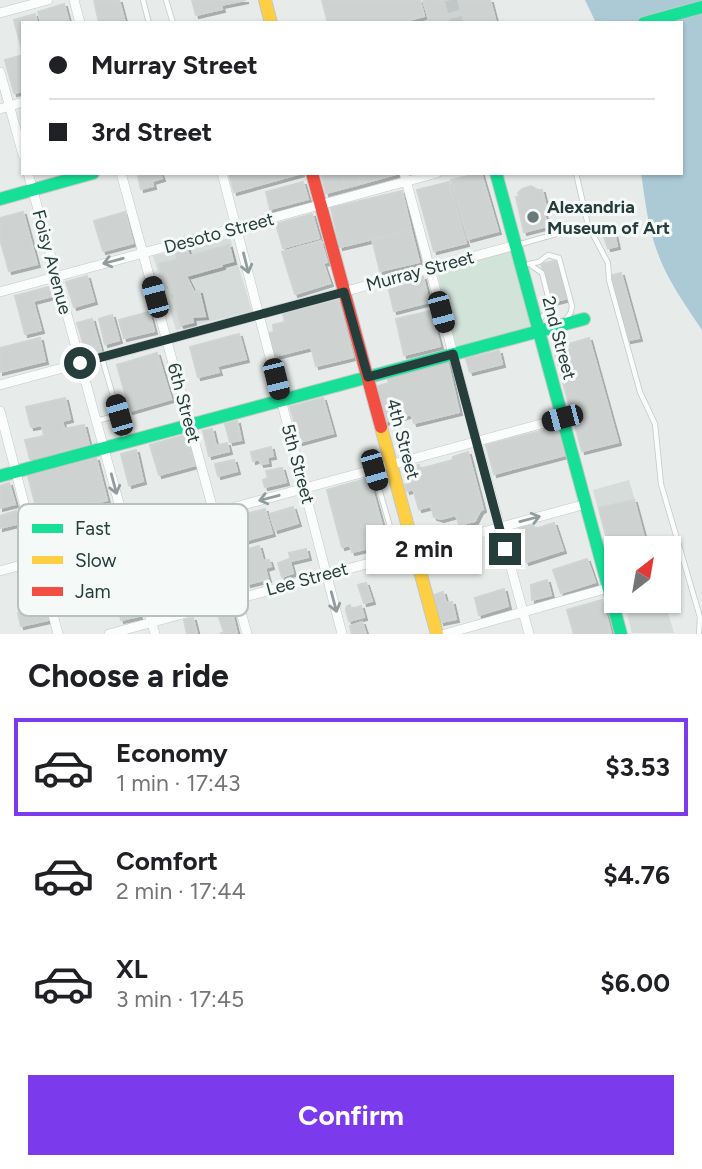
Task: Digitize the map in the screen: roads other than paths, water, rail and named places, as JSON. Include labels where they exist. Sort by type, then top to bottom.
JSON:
[{"type":"main road","points":[[265,0],[270,21]]},
{"type":"main road","points":[[651,21],[702,7]]},
{"type":"main road","points":[[0,199],[86,175]]},
{"type":"main road","name":"4th Street","points":[[313,175],[438,634]]},
{"type":"main road","name":"2nd Street","points":[[497,175],[516,245],[524,262],[539,331],[604,573]]},
{"type":"main road","points":[[0,475],[584,319]]},
{"type":"main road","name":"2nd Street","points":[[615,613],[621,634]]},
{"type":"street","points":[[0,13],[48,0]]},
{"type":"street","points":[[74,0],[79,21]]},
{"type":"street","points":[[0,72],[5,107],[21,150]]},
{"type":"street","name":"Foisy Avenue","points":[[29,175],[119,504]]},
{"type":"street","name":"6th Street","points":[[122,175],[212,504]]},
{"type":"street","name":"5th Street","points":[[223,175],[342,634]]},
{"type":"street","name":"Desoto Street","points":[[0,292],[321,205],[405,178],[424,175]]},
{"type":"street","points":[[405,178],[528,634]]},
{"type":"street","name":"Murray Street","points":[[0,385],[516,245]]},
{"type":"street","points":[[0,411],[25,504]]},
{"type":"street","points":[[246,504],[562,418]]},
{"type":"street","name":"Lee Street","points":[[248,594],[586,504]]},
{"type":"street","points":[[0,571],[18,566]]},
{"type":"street","points":[[445,634],[604,589]]},
{"type":"street","points":[[53,616],[58,634]]},
{"type":"street","name":"Foisy Avenue","points":[[151,616],[155,634]]},
{"type":"street","name":"Lee Street","points":[[109,634],[170,616]]},
{"type":"street","name":"6th Street","points":[[242,616],[247,634]]},
{"type":"lane","points":[[143,0],[148,21]]},
{"type":"lane","points":[[166,0],[172,21]]},
{"type":"lane","points":[[576,175],[588,225],[608,262],[609,280],[640,392],[655,424],[661,484],[701,617],[699,634]]},
{"type":"lane","points":[[516,245],[588,225]]},
{"type":"lane","points":[[524,262],[538,262],[548,255],[561,262],[572,306],[569,316],[561,326]]},
{"type":"lane","points":[[102,358],[127,442]]},
{"type":"lane","points":[[96,421],[119,415]]},
{"type":"lane","points":[[374,470],[393,537],[410,532]]},
{"type":"water","points":[[585,0],[702,0],[702,330],[672,284],[658,254],[649,224],[641,175],[683,175],[683,21],[595,21]]},
{"type":"tunnel","points":[[451,0],[456,21]]},
{"type":"place","name":"Alexandria Museum of Art","points":[[533,217]]}]
